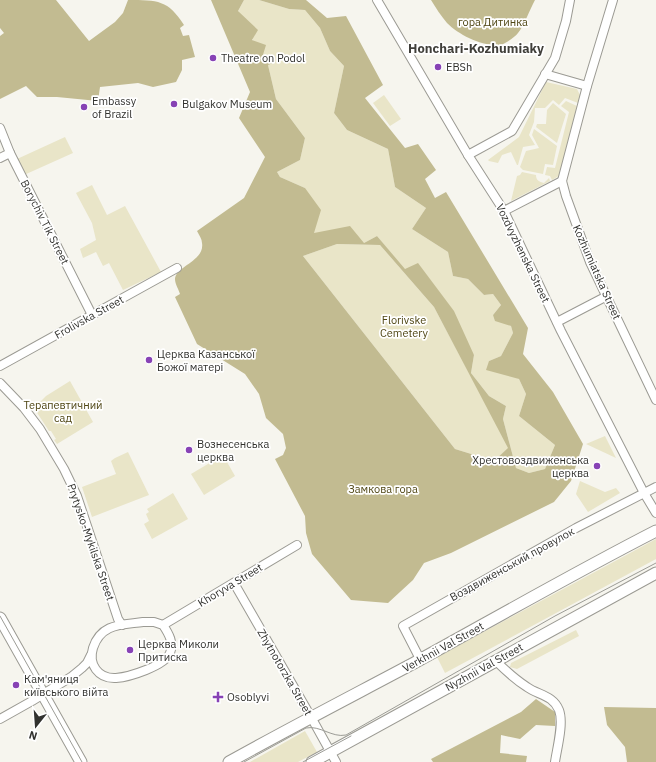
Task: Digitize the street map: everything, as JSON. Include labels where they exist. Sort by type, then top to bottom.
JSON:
[{"type":"main road","name":"Verkhnii Val Street","points":[[229,762],[420,659],[562,580],[656,531]]},
{"type":"main road","name":"Nyzhnii Val Street","points":[[312,762],[656,573]]},
{"type":"main road","points":[[0,618],[81,762]]},
{"type":"street","name":"Vozdvyzhenska Street","points":[[377,0],[468,155],[504,211],[557,322],[644,493],[656,513]]},
{"type":"street","points":[[468,155],[512,131],[555,58],[566,21],[570,0]]},
{"type":"street","name":"Kozhumiatska Street","points":[[613,0],[587,86],[562,180],[566,196],[590,262],[656,400]]},
{"type":"street","points":[[545,74],[587,86]]},
{"type":"street","name":"Borychiv Tik Street","points":[[0,128],[10,153],[92,315]]},
{"type":"street","points":[[0,158],[10,153]]},
{"type":"street","points":[[504,211],[562,180]]},
{"type":"street","name":"Frolivska Street","points":[[0,366],[177,268]]},
{"type":"street","points":[[557,322],[607,296]]},
{"type":"street","name":"Prytysko-Mykilska Street","points":[[0,383],[24,408],[40,429],[64,469],[77,496],[118,619],[122,625]]},
{"type":"street","name":"Воздвиженський провулок","points":[[420,659],[403,626],[576,528],[656,487]]},
{"type":"street","name":"Khoryva Street","points":[[164,625],[297,545]]},
{"type":"street","name":"Zhytnotorzka Street","points":[[234,583],[336,762]]},
{"type":"street","points":[[0,719],[32,702],[42,694],[71,677],[82,668],[87,663],[96,639],[100,633],[106,629],[122,625],[154,622],[164,625],[169,634],[172,645],[170,655],[164,661],[143,671],[116,678],[106,677],[95,669],[92,664],[91,654]]},
{"type":"street","points":[[496,661],[528,688],[552,700],[557,705],[561,720],[555,762]]},
{"type":"street","points":[[71,677],[85,672],[101,674]]},
{"type":"green space","points":[[0,0],[56,0],[89,41],[115,22],[123,13],[128,0],[155,1],[167,6],[184,25],[180,28],[183,36],[189,35],[195,57],[182,60],[182,70],[176,82],[153,87],[138,83],[100,87],[98,101],[57,97],[37,97],[26,86],[0,99],[0,36],[4,33],[0,28]]},
{"type":"green space","name":"Замкова гора","points":[[211,0],[244,0],[238,11],[258,30],[252,40],[266,45],[262,58],[275,59],[275,62],[268,65],[276,99],[305,138],[300,160],[277,172],[280,177],[305,188],[321,210],[314,233],[350,226],[364,243],[377,236],[405,269],[418,263],[454,311],[474,355],[471,373],[489,396],[506,406],[503,419],[516,468],[529,473],[545,469],[555,445],[519,416],[526,394],[519,379],[486,370],[489,361],[501,356],[513,333],[511,326],[495,321],[493,315],[501,305],[493,294],[484,295],[468,279],[453,276],[448,252],[412,229],[426,208],[395,187],[388,149],[347,130],[334,113],[344,66],[330,51],[320,28],[305,10],[289,9],[259,0],[306,0],[327,18],[346,16],[383,85],[365,98],[405,148],[418,144],[436,170],[425,179],[435,198],[446,192],[528,328],[523,354],[553,392],[583,444],[571,481],[554,502],[451,553],[424,563],[413,580],[388,603],[351,600],[312,554],[306,533],[305,516],[275,459],[283,455],[286,448],[283,434],[266,418],[259,394],[245,374],[197,344],[175,297],[180,294],[175,281],[177,274],[195,259],[202,249],[202,240],[197,231],[244,198],[265,157],[239,118],[250,92]],"holes":[[[337,244],[380,245],[434,307],[508,448],[494,461],[455,449],[303,256]]]},
{"type":"green space","points":[[244,0],[259,0],[289,9],[305,10],[320,28],[330,51],[344,66],[334,113],[347,130],[388,149],[395,187],[426,208],[412,229],[448,252],[453,276],[468,279],[484,295],[493,294],[501,305],[493,315],[511,326],[513,333],[501,356],[489,361],[519,379],[526,394],[519,416],[555,445],[545,469],[529,473],[516,468],[503,419],[506,406],[489,396],[471,373],[474,355],[377,236],[364,243],[314,233],[305,188],[280,177],[277,172],[300,160],[305,138],[276,99],[268,65],[262,58],[238,11]]},
{"type":"green space","name":"гора Дитинка","points":[[431,0],[535,0],[517,35],[500,45],[493,45],[479,42],[458,32],[447,23]]},
{"type":"green space","points":[[546,82],[577,89],[580,95],[578,103],[565,98],[559,105],[553,100],[545,108],[535,108],[534,122],[529,135],[535,145],[523,147],[518,165],[511,152],[502,155],[498,163],[489,161],[488,160],[519,137]]},
{"type":"green space","points":[[384,95],[401,119],[390,126],[373,103]]},
{"type":"green space","points":[[566,101],[577,106],[559,176],[552,180],[550,176],[545,175],[547,167],[555,168],[569,112],[561,106]]},
{"type":"green space","points":[[553,103],[566,114],[557,143],[536,127],[537,124],[546,124],[547,110]]},
{"type":"green space","points":[[534,129],[557,146],[553,165],[545,164],[543,174],[523,170],[520,167],[526,151],[539,148],[532,135]]},
{"type":"green space","points":[[65,137],[73,153],[24,175],[17,159]]},
{"type":"green space","points":[[522,172],[536,175],[537,179],[542,183],[549,178],[550,181],[511,201],[517,176]]},
{"type":"green space","points":[[92,185],[107,215],[125,206],[161,272],[123,290],[109,263],[103,266],[96,252],[83,258],[80,249],[96,240],[92,223],[76,193]]},
{"type":"green space","name":"Florivske Cemetery","points":[[337,244],[380,245],[434,307],[509,448],[494,461],[455,449],[303,256]]},
{"type":"green space","name":"Терапевтичний сад","points":[[70,381],[93,422],[57,444],[51,431],[49,431],[34,408],[46,396]]},
{"type":"green space","points":[[605,436],[616,458],[586,444]]},
{"type":"green space","points":[[128,452],[149,495],[92,517],[82,487],[116,474],[111,461]]},
{"type":"green space","points":[[223,455],[235,476],[204,495],[191,474]]},
{"type":"green space","points":[[580,481],[605,492],[616,488],[620,493],[588,512],[576,494]]},
{"type":"green space","points":[[173,493],[188,519],[152,539],[144,524],[149,521],[146,514],[149,512],[147,509]]},
{"type":"green space","points":[[656,539],[656,559],[445,673],[437,657]]},
{"type":"green space","points":[[576,630],[579,636],[517,669],[510,667],[511,663]]},
{"type":"green space","points":[[536,699],[555,712],[555,726],[536,725],[520,739],[501,735],[500,753],[527,756],[526,762],[433,762],[431,759],[521,712]]},
{"type":"green space","points":[[604,707],[656,708],[656,762],[627,762],[625,747],[607,725]]},
{"type":"green space","points":[[305,731],[317,752],[298,762],[250,762]]},
{"type":"tram line","points":[[244,762],[306,728],[316,728],[336,735],[346,735],[555,616],[656,563]]},
{"type":"tram line","points":[[0,616],[82,762]]},
{"type":"tram line","points":[[303,762],[351,736]]},
{"type":"place","name":"Theatre on Podol","points":[[213,58]]},
{"type":"place","name":"EBSh","points":[[438,67]]},
{"type":"place","name":"Bulgakov Museum","points":[[174,104]]},
{"type":"place","name":"Embassy of Brazil","points":[[84,107]]},
{"type":"place","name":"Церква Казанської Божої матері","points":[[149,360]]},
{"type":"place","name":"Вознесенська церква","points":[[189,450]]},
{"type":"place","name":"Хрестовоздвиженська церква","points":[[597,466]]},
{"type":"place","name":"Церква Миколи Притиска","points":[[130,650]]},
{"type":"place","name":"Кам'яниця київського війта","points":[[16,685]]},
{"type":"place","name":"Osoblyvi","points":[[218,697]]},
{"type":"district","name":"Honchari-Kozhumiaky","points":[[476,48]]}]
